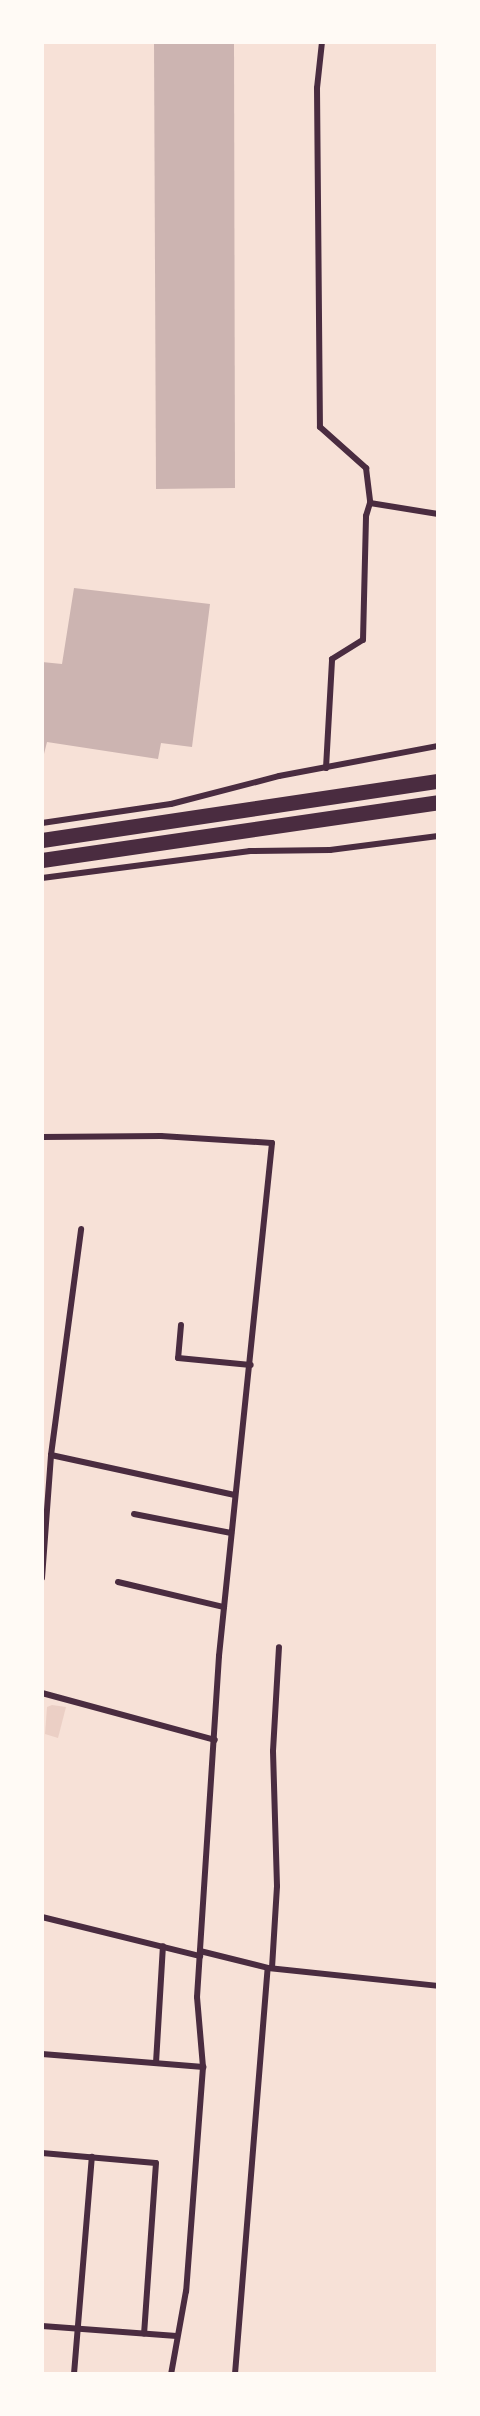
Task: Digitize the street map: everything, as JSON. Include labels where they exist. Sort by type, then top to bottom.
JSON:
[{"type":"highway","points":[[42,840],[438,782]]},
{"type":"highway","points":[[42,860],[438,802]]},
{"type":"street","points":[[322,42],[317,88],[320,427],[366,468],[370,504],[366,516],[363,640],[332,660],[326,768]]},
{"type":"street","points":[[370,504],[438,514]]},
{"type":"street","points":[[42,823],[171,804],[326,768],[438,746]]},
{"type":"street","points":[[42,878],[250,851],[330,850],[438,836]]},
{"type":"street","points":[[42,1137],[161,1136],[272,1143],[251,1365],[224,1607],[197,1997],[203,2067],[186,2291],[171,2374]]},
{"type":"street","points":[[42,1578],[45,1482],[51,1455],[81,1229]]},
{"type":"street","points":[[181,1325],[178,1358],[251,1365]]},
{"type":"street","points":[[51,1455],[235,1495]]},
{"type":"street","points":[[134,1514],[231,1533]]},
{"type":"street","points":[[118,1582],[224,1607]]},
{"type":"street","points":[[235,2374],[277,1886],[273,1751],[279,1647]]},
{"type":"street","points":[[42,1694],[215,1740]]},
{"type":"street","points":[[42,1917],[163,1946],[270,1968],[438,1986]]},
{"type":"street","points":[[156,2063],[163,1946]]},
{"type":"street","points":[[42,2054],[203,2067]]},
{"type":"street","points":[[42,2153],[156,2163],[144,2334]]},
{"type":"street","points":[[74,2374],[92,2157]]},
{"type":"street","points":[[42,2326],[177,2336]]},
{"type":"shaded area","points":[[52,1705],[66,1707],[58,1738],[45,1734],[47,1707]]},
{"type":"building","points":[[154,42],[234,42],[235,488],[156,489]]},
{"type":"building","points":[[74,588],[210,604],[192,747],[161,743],[158,759],[47,742],[42,762],[42,662],[62,664]]}]
